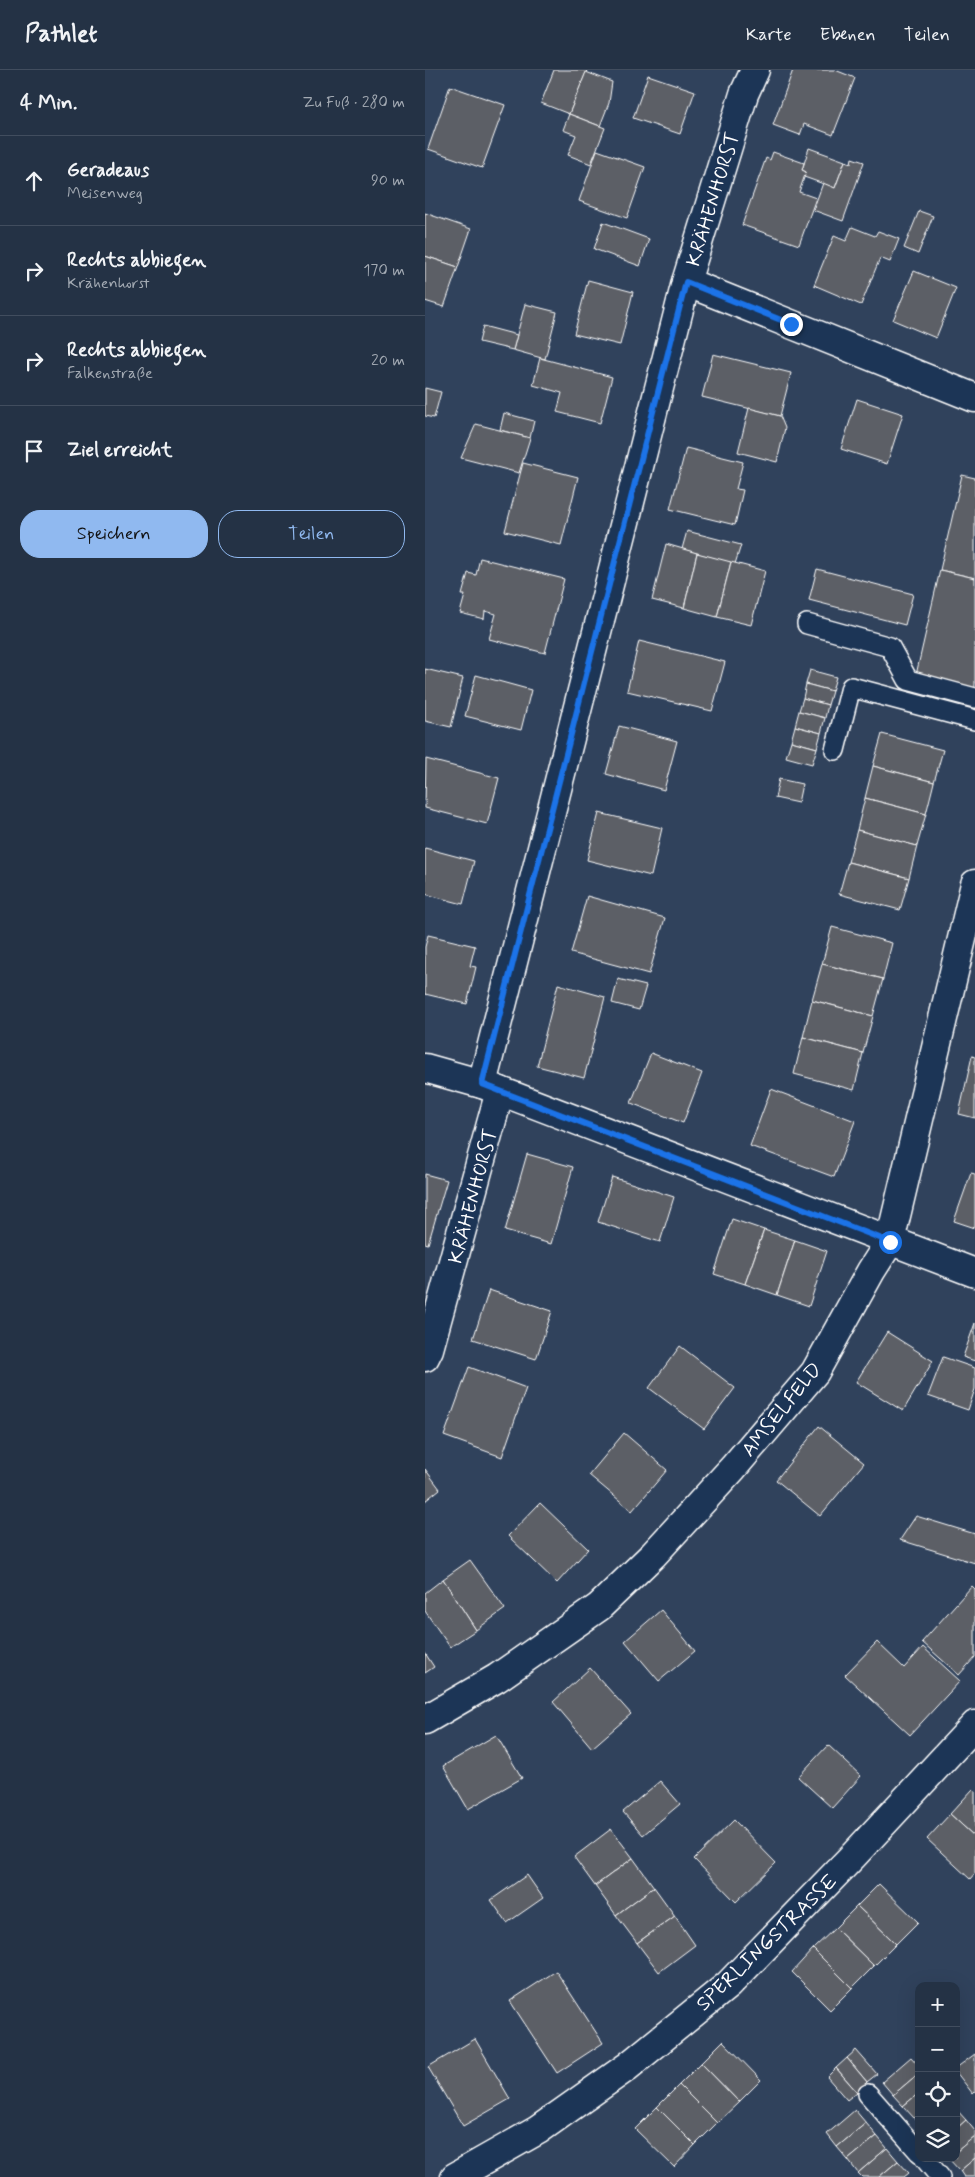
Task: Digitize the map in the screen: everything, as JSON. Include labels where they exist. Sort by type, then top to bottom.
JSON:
[{"type":"street","name":"KRÄHENHORST","points":[[425,1357],[429,1349],[686,282],[744,94],[755,70]]},
{"type":"street","points":[[686,282],[975,398]]},
{"type":"street","name":"AMSELFELD","points":[[425,1720],[497,1678],[599,1607],[653,1555],[733,1468],[815,1372],[871,1271],[890,1242],[975,884]]},
{"type":"street","points":[[425,1068],[491,1088],[975,1273]]},
{"type":"street","name":"SPERLINGSTRASSE","points":[[455,2177],[538,2130],[627,2067],[728,1985],[853,1856],[975,1725]]},
{"type":"lane","points":[[807,624],[890,647],[908,680],[975,698]]},
{"type":"lane","points":[[835,750],[851,687],[975,720]]},
{"type":"lane","points":[[868,2094],[915,2147]]},
{"type":"lane","points":[[927,2162],[940,2177]]},
{"type":"building","points":[[554,70],[587,70],[569,114],[541,103]]},
{"type":"building","points":[[793,70],[835,70],[855,78],[833,135],[804,124],[800,135],[773,125]]},
{"type":"building","points":[[586,72],[612,82],[609,103],[600,126],[569,114]]},
{"type":"building","points":[[648,75],[695,91],[680,134],[633,118]]},
{"type":"building","points":[[450,86],[505,105],[482,168],[428,149]]},
{"type":"building","points":[[569,114],[605,128],[591,164],[568,155],[576,135],[563,130]]},
{"type":"building","points":[[809,148],[845,161],[835,188],[804,177],[806,172],[802,170]]},
{"type":"building","points":[[597,150],[645,167],[627,218],[579,201]]},
{"type":"building","points":[[773,152],[804,163],[802,170],[806,172],[799,192],[816,198],[799,245],[742,225],[766,158],[770,160]]},
{"type":"building","points":[[852,158],[864,162],[843,221],[813,210],[823,183],[835,188],[845,161],[851,163]]},
{"type":"building","points":[[919,211],[933,216],[918,254],[904,248]]},
{"type":"building","points":[[425,213],[471,229],[458,267],[425,256]]},
{"type":"building","points":[[603,222],[649,239],[640,266],[594,249]]},
{"type":"building","points":[[852,227],[875,236],[878,231],[899,239],[890,262],[880,258],[861,305],[814,285],[834,236],[846,241]]},
{"type":"building","points":[[425,256],[458,267],[444,307],[425,301]]},
{"type":"building","points":[[914,271],[956,288],[936,338],[893,320]]},
{"type":"building","points":[[588,280],[633,292],[620,345],[574,334]]},
{"type":"building","points":[[525,304],[557,312],[545,359],[513,350]]},
{"type":"building","points":[[483,326],[517,335],[513,350],[479,342]]},
{"type":"building","points":[[713,354],[791,373],[780,416],[702,397]]},
{"type":"building","points":[[540,358],[612,377],[600,423],[557,412],[562,393],[533,385]]},
{"type":"building","points":[[425,388],[441,392],[434,418],[425,416]]},
{"type":"building","points":[[857,399],[903,414],[887,464],[841,449]]},
{"type":"building","points":[[749,408],[780,416],[785,428],[777,462],[738,452]]},
{"type":"building","points":[[504,413],[534,421],[530,438],[500,430]]},
{"type":"building","points":[[476,424],[530,438],[519,473],[461,458]]},
{"type":"building","points":[[686,448],[743,462],[736,489],[743,490],[735,525],[670,509]]},
{"type":"building","points":[[523,463],[578,477],[561,545],[505,531]]},
{"type":"building","points":[[962,475],[975,478],[975,578],[940,570]]},
{"type":"building","points":[[687,531],[741,545],[735,564],[682,549]]},
{"type":"building","points":[[666,544],[697,553],[684,608],[652,600]]},
{"type":"building","points":[[697,553],[731,562],[717,617],[684,608]]},
{"type":"building","points":[[480,558],[564,579],[545,653],[489,639],[496,614],[485,611],[484,619],[460,613],[465,595],[462,595],[468,573],[476,575]]},
{"type":"building","points":[[731,562],[765,571],[751,625],[717,617]]},
{"type":"building","points":[[817,569],[913,594],[905,625],[809,600]]},
{"type":"building","points":[[940,570],[975,578],[975,688],[916,675]]},
{"type":"building","points":[[639,641],[725,662],[712,711],[627,691]]},
{"type":"building","points":[[425,669],[463,678],[451,727],[425,721]]},
{"type":"building","points":[[810,670],[836,677],[832,691],[806,684]]},
{"type":"building","points":[[476,675],[531,690],[521,730],[465,716]]},
{"type":"building","points":[[806,684],[832,691],[828,705],[803,698]]},
{"type":"building","points":[[803,698],[828,705],[825,718],[799,711]]},
{"type":"building","points":[[799,711],[825,718],[821,733],[795,726]]},
{"type":"building","points":[[619,726],[677,741],[664,790],[606,774]]},
{"type":"building","points":[[795,726],[821,733],[817,748],[791,741]]},
{"type":"building","points":[[882,734],[943,750],[934,782],[873,766]]},
{"type":"building","points":[[791,741],[817,748],[812,764],[786,757]]},
{"type":"building","points":[[426,759],[499,778],[487,824],[425,808]]},
{"type":"building","points":[[873,766],[934,782],[926,814],[865,798]]},
{"type":"building","points":[[779,779],[802,784],[798,803],[775,798]]},
{"type":"building","points":[[865,798],[926,814],[917,846],[857,830]]},
{"type":"building","points":[[599,813],[662,828],[651,876],[587,860]]},
{"type":"building","points":[[857,830],[917,846],[909,878],[848,862]]},
{"type":"building","points":[[425,848],[474,861],[463,904],[425,894]]},
{"type":"building","points":[[848,862],[909,878],[900,910],[839,894]]},
{"type":"building","points":[[587,896],[665,918],[649,974],[571,953]]},
{"type":"building","points":[[832,927],[892,943],[883,979],[822,964]]},
{"type":"building","points":[[428,935],[475,946],[470,966],[476,967],[467,1004],[425,994],[425,947]]},
{"type":"building","points":[[822,964],[883,979],[873,1016],[812,1000]]},
{"type":"building","points":[[618,979],[646,986],[639,1010],[612,1003]]},
{"type":"building","points":[[558,984],[605,997],[584,1078],[537,1066]]},
{"type":"building","points":[[812,1000],[873,1016],[863,1053],[803,1037]]},
{"type":"building","points":[[803,1037],[863,1053],[854,1090],[794,1074]]},
{"type":"building","points":[[651,1053],[702,1073],[683,1123],[631,1103]]},
{"type":"building","points":[[972,1056],[975,1057],[975,1118],[959,1114]]},
{"type":"building","points":[[771,1089],[855,1121],[834,1177],[750,1146]]},
{"type":"building","points":[[527,1154],[573,1167],[551,1244],[505,1231]]},
{"type":"building","points":[[971,1173],[975,1174],[975,1228],[954,1221]]},
{"type":"building","points":[[425,1174],[447,1180],[428,1244],[425,1243]]},
{"type":"building","points":[[612,1177],[674,1197],[660,1242],[598,1222]]},
{"type":"building","points":[[732,1219],[764,1230],[745,1284],[714,1274]]},
{"type":"building","points":[[764,1230],[795,1240],[777,1295],[745,1284]]},
{"type":"building","points":[[795,1240],[827,1251],[809,1306],[777,1295]]},
{"type":"building","points":[[489,1290],[552,1311],[536,1359],[473,1339]]},
{"type":"building","points":[[975,1323],[975,1361],[963,1357]]},
{"type":"building","points":[[887,1332],[933,1361],[903,1411],[856,1382]]},
{"type":"building","points":[[680,1346],[735,1388],[704,1429],[649,1388]]},
{"type":"building","points":[[943,1357],[975,1368],[975,1389],[968,1410],[928,1396]]},
{"type":"building","points":[[469,1367],[526,1388],[502,1457],[444,1436]]},
{"type":"building","points":[[819,1426],[864,1463],[820,1516],[776,1480]]},
{"type":"building","points":[[624,1433],[667,1470],[632,1511],[589,1475]]},
{"type":"building","points":[[425,1469],[440,1489],[425,1501]]},
{"type":"building","points":[[540,1503],[588,1549],[557,1583],[508,1536]]},
{"type":"building","points":[[916,1516],[975,1534],[975,1563],[900,1540]]},
{"type":"building","points":[[470,1560],[505,1609],[476,1630],[443,1579]]},
{"type":"building","points":[[443,1579],[476,1630],[450,1647],[425,1611],[425,1593]]},
{"type":"building","points":[[972,1586],[975,1589],[975,1657],[959,1675],[922,1642]]},
{"type":"building","points":[[661,1610],[695,1651],[659,1681],[625,1641]]},
{"type":"building","points":[[877,1642],[904,1668],[923,1647],[960,1681],[910,1735],[845,1675]]},
{"type":"building","points":[[425,1653],[434,1667],[425,1673]]},
{"type":"building","points":[[590,1668],[631,1714],[592,1748],[553,1702]]},
{"type":"building","points":[[496,1735],[522,1778],[468,1809],[443,1766]]},
{"type":"building","points":[[828,1745],[861,1776],[832,1808],[798,1777]]},
{"type":"building","points":[[660,1781],[680,1804],[643,1835],[623,1812]]},
{"type":"building","points":[[973,1789],[975,1791],[975,1837],[950,1814]]},
{"type":"building","points":[[950,1814],[975,1837],[975,1873],[970,1879],[927,1839]]},
{"type":"building","points":[[734,1820],[776,1863],[736,1902],[694,1859]]},
{"type":"building","points":[[611,1829],[633,1858],[595,1886],[574,1857]]},
{"type":"building","points":[[633,1858],[654,1887],[616,1915],[595,1886]]},
{"type":"building","points":[[527,1875],[543,1898],[507,1923],[491,1900]]},
{"type":"building","points":[[879,1884],[918,1922],[896,1944],[857,1906]]},
{"type":"building","points":[[654,1887],[675,1916],[637,1943],[616,1915]]},
{"type":"building","points":[[857,1906],[896,1944],[874,1966],[835,1928]]},
{"type":"building","points":[[675,1916],[695,1945],[659,1972],[637,1943]]},
{"type":"building","points":[[835,1928],[874,1966],[852,1988],[813,1949]]},
{"type":"building","points":[[813,1949],[852,1988],[830,2010],[792,1972]]},
{"type":"building","points":[[556,1971],[603,2043],[557,2073],[510,2001]]},
{"type":"building","points":[[475,2039],[510,2099],[463,2126],[428,2067]]},
{"type":"building","points":[[723,2041],[761,2080],[739,2102],[701,2063]]},
{"type":"building","points":[[856,2050],[877,2074],[867,2082],[847,2058]]},
{"type":"building","points":[[975,2054],[975,2092],[973,2094],[960,2077],[960,2065]]},
{"type":"building","points":[[911,2057],[915,2062],[915,2076],[893,2095],[882,2082]]},
{"type":"building","points":[[847,2058],[867,2082],[857,2092],[836,2068]]},
{"type":"building","points":[[701,2063],[739,2102],[717,2123],[679,2085]]},
{"type":"building","points":[[836,2068],[857,2092],[847,2100],[827,2077]]},
{"type":"building","points":[[915,2076],[915,2096],[903,2106],[893,2095]]},
{"type":"building","points":[[679,2085],[717,2123],[695,2145],[657,2107]]},
{"type":"building","points":[[915,2096],[915,2119],[903,2106]]},
{"type":"building","points":[[657,2107],[695,2145],[674,2167],[635,2129]]},
{"type":"building","points":[[855,2110],[866,2123],[837,2147],[827,2134]]},
{"type":"building","points":[[960,2113],[966,2120],[960,2125]]},
{"type":"building","points":[[966,2120],[975,2131],[975,2136],[960,2149],[960,2125]]},
{"type":"building","points":[[866,2123],[877,2136],[848,2160],[837,2147]]},
{"type":"building","points":[[877,2136],[887,2148],[858,2173],[848,2160]]},
{"type":"building","points":[[975,2136],[975,2158],[960,2171],[952,2162],[960,2162],[960,2149]]},
{"type":"building","points":[[887,2148],[898,2161],[879,2177],[862,2177],[858,2173]]},
{"type":"building","points":[[975,2158],[975,2177],[964,2177],[960,2171]]},
{"type":"building","points":[[898,2161],[909,2173],[904,2177],[879,2177]]},
{"type":"route","points":[[791,324],[686,282],[482,1084],[890,1242]]}]
